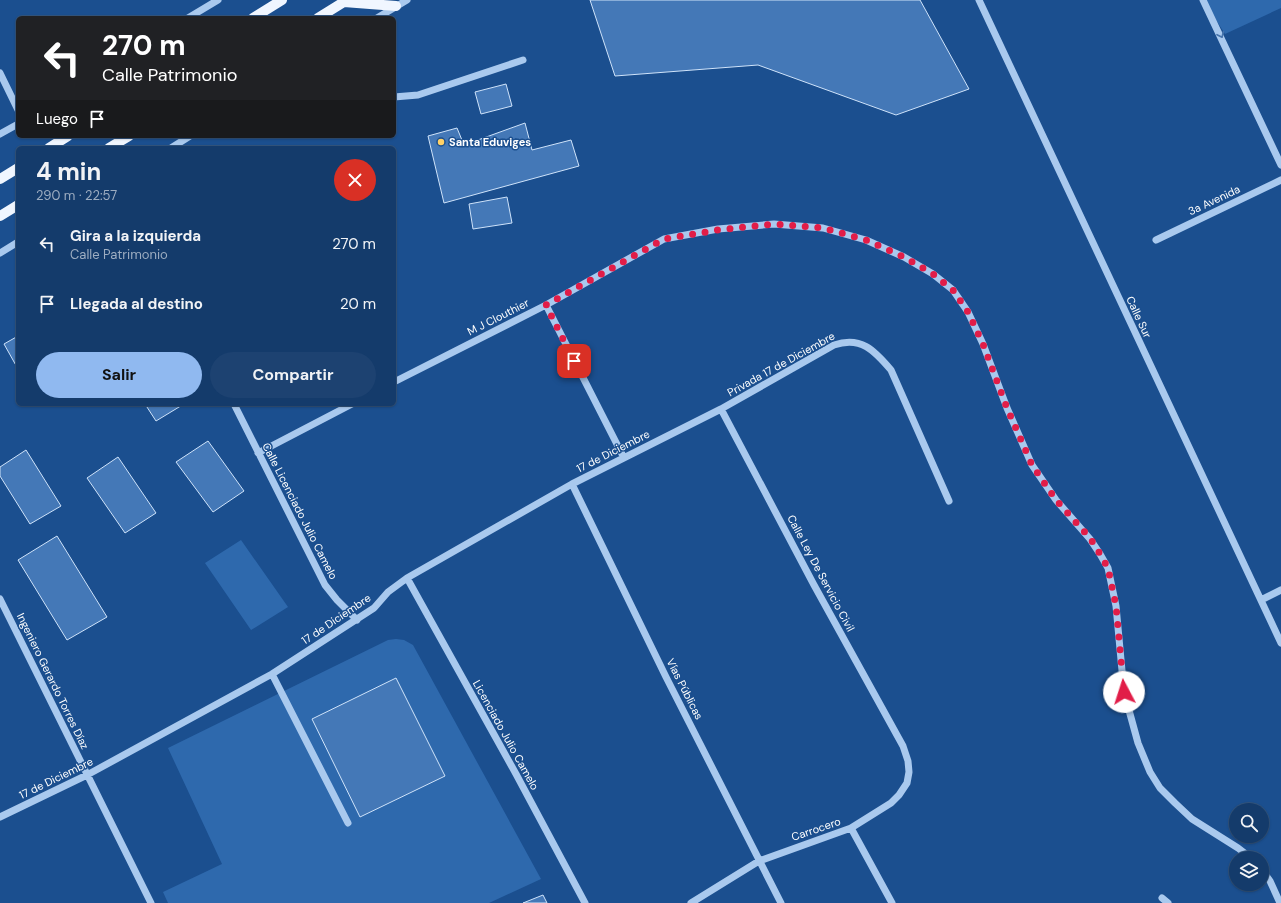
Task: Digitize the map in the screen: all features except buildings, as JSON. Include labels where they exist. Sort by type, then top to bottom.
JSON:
[{"type":"main road","points":[[256,16],[282,0]]},
{"type":"main road","points":[[321,16],[345,1],[396,6]]},
{"type":"main road","points":[[52,146],[65,138]]},
{"type":"main road","points":[[113,146],[126,138]]},
{"type":"main road","points":[[0,179],[16,169]]},
{"type":"main road","points":[[0,216],[16,206]]},
{"type":"street","points":[[191,16],[218,0]]},
{"type":"street","points":[[380,16],[407,0]]},
{"type":"street","name":"Calle Sur","points":[[979,0],[1281,643]]},
{"type":"street","points":[[1203,0],[1281,165]]},
{"type":"street","points":[[396,97],[418,96],[523,60]]},
{"type":"street","points":[[0,74],[16,106]]},
{"type":"street","points":[[0,134],[16,125]]},
{"type":"street","points":[[174,146],[187,138]]},
{"type":"street","name":"3a Avenida","points":[[1156,240],[1281,180]]},
{"type":"street","name":"M J Clouthier","points":[[396,381],[546,305],[664,239],[718,230],[774,224],[823,228],[866,240],[904,257],[933,274],[953,290],[968,312],[983,344],[1007,408],[1032,465],[1056,500],[1090,538],[1108,568],[1116,606],[1124,692],[1138,743],[1150,772],[1165,793],[1192,818],[1242,851]]},
{"type":"street","points":[[0,253],[16,243]]},
{"type":"street","points":[[546,305],[624,458]]},
{"type":"street","name":"Privada 17 de Diciembre","points":[[721,409],[834,345],[844,342],[859,343],[869,348],[880,357],[891,370],[949,501]]},
{"type":"street","name":"Calle Licenciado Julio Camelo","points":[[235,406],[325,585],[337,600],[357,620]]},
{"type":"street","points":[[258,453],[348,406]]},
{"type":"street","name":"17 de Diciembre","points":[[0,817],[88,776],[272,674],[374,608],[388,592],[407,578],[572,484],[721,409]]},
{"type":"street","name":"Calle Ley De Servicio Civil","points":[[721,409],[818,592],[903,746]]},
{"type":"street","name":"Vías Públicas","points":[[572,484],[666,677],[781,903]]},
{"type":"street","name":"Licenciado Julio Camelo","points":[[407,578],[516,774],[585,903]]},
{"type":"street","points":[[1261,600],[1281,590]]},
{"type":"street","name":"Ingeniero Gerardo Torres Díaz","points":[[0,599],[150,903]]},
{"type":"street","points":[[272,674],[348,823]]},
{"type":"street","name":"Carrocero","points":[[691,903],[759,861],[851,828],[891,803],[899,795],[907,783],[909,772],[908,761],[903,746]]},
{"type":"street","points":[[851,828],[892,903]]},
{"type":"street","points":[[1269,880],[1280,903]]},
{"type":"street","points":[[1162,898],[1168,903]]},
{"type":"shaded area","points":[[1203,0],[1281,0],[1281,8],[1225,34]]},
{"type":"shaded area","points":[[241,540],[288,607],[251,630],[205,563]]},
{"type":"shaded area","points":[[388,640],[404,640],[413,645],[541,879],[489,903],[168,903],[163,892],[222,864],[168,748]]},
{"type":"place","name":"Santa Eduviges","points":[[441,142]]},
{"type":"route","points":[[574,361],[546,305],[664,239],[718,230],[774,224],[823,228],[866,240],[904,257],[933,274],[953,290],[968,312],[983,344],[994,378],[1032,465],[1056,500],[1090,538],[1108,568],[1116,606],[1124,692]]}]
